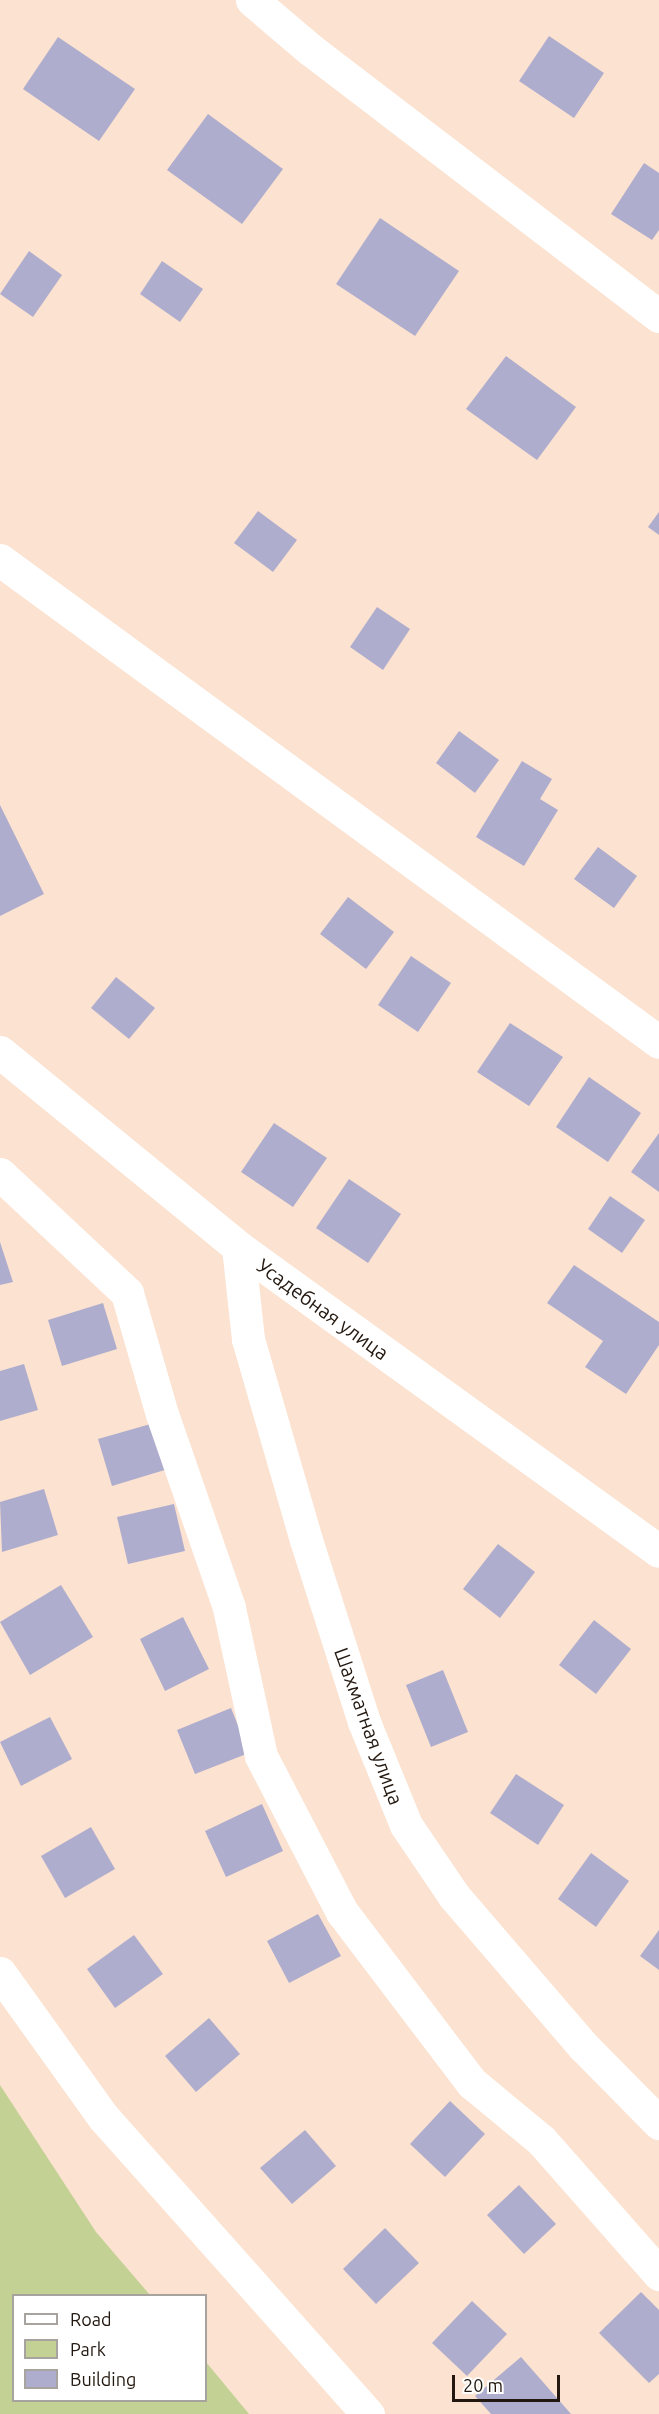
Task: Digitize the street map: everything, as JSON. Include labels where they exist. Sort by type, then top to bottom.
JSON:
[{"type":"street","points":[[252,0],[311,50],[659,316]]},
{"type":"street","points":[[0,560],[659,1042]]},
{"type":"street","name":"Усадебная улица","points":[[0,1052],[238,1247],[659,1551]]},
{"type":"street","points":[[0,1174],[128,1293],[162,1414],[229,1608],[261,1756],[342,1912],[472,2083],[541,2140],[659,2274]]},
{"type":"street","name":"Шахматная улица","points":[[238,1247],[248,1340],[306,1540],[364,1722],[406,1825],[454,1896],[584,2047],[659,2123]]},
{"type":"street","points":[[0,1973],[104,2118],[368,2414]]},
{"type":"green space","points":[[0,2085],[96,2232],[149,2294],[12,2294],[12,2402],[207,2402],[207,2363],[249,2414],[0,2414]]},
{"type":"building","points":[[549,36],[604,73],[574,118],[519,81]]},
{"type":"building","points":[[58,37],[135,89],[99,141],[23,89]]},
{"type":"building","points":[[208,114],[283,169],[242,224],[167,170]]},
{"type":"building","points":[[644,163],[659,173],[659,230],[652,240],[611,214]]},
{"type":"building","points":[[380,218],[459,271],[415,336],[336,284]]},
{"type":"building","points":[[29,251],[62,275],[33,317],[0,294]]},
{"type":"building","points":[[162,261],[203,289],[180,322],[140,294]]},
{"type":"building","points":[[506,356],[576,407],[537,460],[466,409]]},
{"type":"building","points":[[258,511],[297,540],[273,572],[234,543]]},
{"type":"building","points":[[659,512],[659,535],[648,527]]},
{"type":"building","points":[[377,607],[410,629],[383,670],[350,647]]},
{"type":"building","points":[[459,731],[499,760],[475,793],[436,763]]},
{"type":"building","points":[[522,761],[552,779],[540,799],[558,810],[524,866],[476,837]]},
{"type":"building","points":[[0,805],[44,894],[0,916]]},
{"type":"building","points":[[598,847],[637,876],[614,908],[574,879]]},
{"type":"building","points":[[348,897],[394,932],[366,969],[320,934]]},
{"type":"building","points":[[411,956],[451,983],[418,1032],[378,1005]]},
{"type":"building","points":[[116,977],[155,1008],[129,1039],[91,1008]]},
{"type":"building","points":[[510,1023],[563,1057],[529,1106],[477,1072]]},
{"type":"building","points":[[589,1077],[641,1113],[608,1162],[556,1127]]},
{"type":"building","points":[[274,1123],[327,1158],[293,1207],[241,1172]]},
{"type":"building","points":[[659,1133],[659,1192],[631,1172]]},
{"type":"building","points":[[349,1179],[401,1214],[368,1263],[316,1228]]},
{"type":"building","points":[[610,1196],[645,1220],[622,1253],[588,1229]]},
{"type":"building","points":[[0,1242],[13,1282],[0,1285]]},
{"type":"building","points":[[574,1265],[659,1322],[659,1345],[626,1394],[585,1367],[603,1341],[547,1303]]},
{"type":"building","points":[[103,1303],[117,1349],[62,1366],[48,1320]]},
{"type":"building","points":[[24,1364],[38,1410],[0,1421],[0,1371]]},
{"type":"building","points":[[154,1423],[168,1469],[112,1486],[98,1439]]},
{"type":"building","points":[[44,1489],[58,1535],[2,1552],[0,1502]]},
{"type":"building","points":[[174,1504],[185,1551],[128,1564],[117,1517]]},
{"type":"building","points":[[498,1544],[535,1572],[500,1618],[463,1589]]},
{"type":"building","points":[[61,1585],[93,1637],[30,1675],[0,1622]]},
{"type":"building","points":[[183,1617],[209,1669],[165,1691],[140,1639]]},
{"type":"building","points":[[594,1620],[631,1649],[596,1694],[559,1665]]},
{"type":"building","points":[[443,1670],[468,1732],[431,1747],[406,1685]]},
{"type":"building","points":[[231,1708],[249,1753],[195,1774],[177,1730]]},
{"type":"building","points":[[50,1717],[72,1759],[21,1786],[0,1742]]},
{"type":"building","points":[[516,1774],[564,1805],[538,1845],[490,1813]]},
{"type":"building","points":[[262,1804],[283,1851],[226,1877],[205,1831]]},
{"type":"building","points":[[91,1827],[115,1869],[65,1898],[41,1856]]},
{"type":"building","points":[[591,1853],[629,1881],[596,1927],[558,1899]]},
{"type":"building","points":[[318,1914],[341,1956],[289,1983],[267,1941]]},
{"type":"building","points":[[659,1930],[659,1970],[640,1956]]},
{"type":"building","points":[[134,1935],[163,1974],[115,2008],[87,1969]]},
{"type":"building","points":[[209,2018],[240,2054],[196,2092],[165,2056]]},
{"type":"building","points":[[450,2101],[485,2134],[445,2177],[410,2144]]},
{"type":"building","points":[[305,2130],[336,2166],[292,2204],[260,2168]]},
{"type":"building","points":[[519,2185],[556,2224],[524,2254],[487,2215]]},
{"type":"building","points":[[385,2228],[419,2263],[376,2304],[343,2269]]},
{"type":"building","points":[[641,2292],[659,2310],[659,2374],[649,2383],[599,2333]]},
{"type":"building","points":[[472,2301],[507,2334],[467,2376],[432,2343]]},
{"type":"building","points":[[521,2357],[571,2414],[491,2414],[475,2396]]}]
